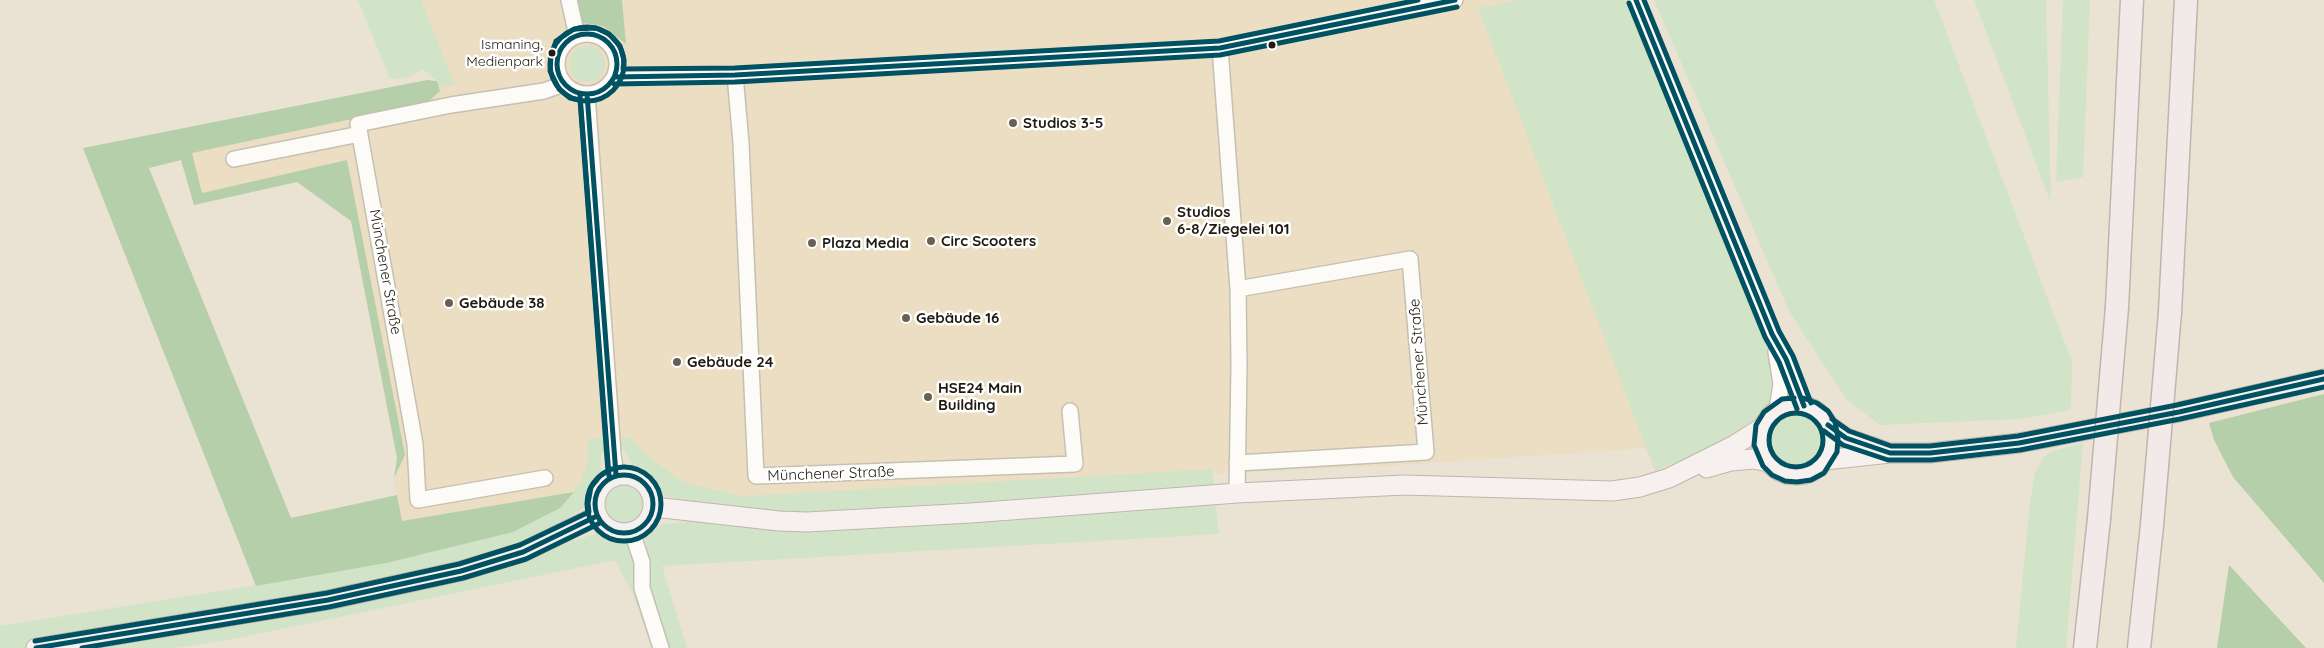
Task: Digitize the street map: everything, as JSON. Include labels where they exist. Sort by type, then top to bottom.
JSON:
[{"type":"highway","points":[[2085,648],[2099,519],[2117,307],[2132,0]]},
{"type":"highway","points":[[2139,648],[2152,525],[2170,312],[2186,0]]},
{"type":"main road","points":[[1825,460],[1890,453],[1930,453],[2019,443],[2179,412],[2324,379]]},
{"type":"main road","points":[[1828,426],[1831,437],[1830,449],[1825,460],[1808,473],[1798,475],[1777,470],[1769,462],[1761,445],[1764,427],[1769,418],[1777,410],[1795,405],[1814,410],[1828,426],[1846,438],[1890,453]]},
{"type":"main road","points":[[654,507],[779,521],[807,522],[971,513],[1236,493],[1404,486],[1612,491],[1640,487],[1681,472],[1764,427]]},
{"type":"main road","points":[[1681,472],[1704,469],[1731,461],[1753,459],[1769,462]]},
{"type":"main road","points":[[628,474],[643,480],[653,493],[654,507],[650,519],[642,528],[632,532],[612,531],[597,516],[595,504],[598,490],[605,481],[616,475],[628,474]]},
{"type":"main road","points":[[36,648],[328,600],[461,571],[522,552],[597,516]]},
{"type":"street","points":[[568,0],[577,36]]},
{"type":"street","points":[[1369,16],[1373,0]]},
{"type":"street","points":[[614,77],[735,75],[1220,48],[1369,16],[1410,4],[1455,0]]},
{"type":"street","points":[[1636,0],[1772,334],[1786,359],[1804,406]]},
{"type":"street","points":[[595,35],[604,40],[613,49],[617,61],[614,77],[609,85],[598,92],[587,94],[573,91],[564,84],[558,71],[558,57],[563,45],[577,36],[595,35]]},
{"type":"street","points":[[1220,48],[1238,289],[1236,493]]},
{"type":"street","name":"Münchener Straße","points":[[735,75],[741,152],[756,476],[1075,464],[1070,411]]},
{"type":"street","points":[[234,159],[360,134],[358,124],[452,105],[544,91],[564,84]]},
{"type":"street","points":[[587,94],[616,475]]},
{"type":"street","name":"Münchener Straße","points":[[360,134],[416,444],[418,500],[545,478]]},
{"type":"street","name":"Münchener Straße","points":[[1237,463],[1426,452],[1410,259],[1238,289]]},
{"type":"street","points":[[1772,334],[1782,384],[1777,410]]},
{"type":"street","points":[[632,532],[642,562],[642,588],[661,648]]},
{"type":"shaded area","points":[[421,0],[1518,0],[1478,8],[1647,448],[1401,465],[744,496],[689,484],[677,478],[648,456],[630,437],[588,439],[589,455],[583,476],[574,492],[402,521],[394,478],[404,453],[342,166],[200,197],[184,141],[454,85]]},
{"type":"green space","points":[[358,0],[421,0],[455,85],[439,88],[437,81],[423,69],[409,77],[395,79],[389,77]]},
{"type":"green space","points":[[576,0],[622,0],[626,44],[603,26],[583,23]]},
{"type":"green space","points":[[1518,0],[1624,0],[1630,6],[1644,32],[1771,355],[1777,381],[1773,401],[1753,428],[1733,439],[1655,471],[1478,8]]},
{"type":"green space","points":[[1654,0],[1934,0],[2072,362],[2071,410],[2019,419],[1880,425],[1846,399],[1789,311]]},
{"type":"green space","points":[[1974,0],[2046,0],[2051,203]]},
{"type":"green space","points":[[2063,0],[2090,0],[2083,177],[2056,182]]},
{"type":"green space","points":[[587,46],[594,47],[600,51],[604,57],[604,71],[600,77],[594,81],[587,82],[580,81],[574,77],[570,71],[569,64],[570,57],[574,51],[580,47]]},
{"type":"green space","points":[[427,80],[437,81],[440,91],[427,103],[192,153],[202,193],[347,160],[405,455],[394,478],[397,458],[351,221],[297,182],[194,205],[181,160],[149,168],[291,518],[397,495],[402,521],[574,492],[560,508],[513,532],[386,563],[256,586],[83,148]]},
{"type":"green space","points":[[2324,394],[2324,583],[2233,477],[2214,440],[2209,423]]},
{"type":"green space","points":[[1790,415],[1800,415],[1813,422],[1820,435],[1820,445],[1813,458],[1800,465],[1790,465],[1781,461],[1774,454],[1770,445],[1770,435],[1774,426],[1781,419]]},
{"type":"green space","points":[[631,437],[648,456],[677,478],[689,484],[744,496],[1212,469],[1219,534],[662,566],[687,648],[652,648],[632,593],[615,560],[233,639],[175,648],[0,648],[0,626],[314,576],[513,532],[574,492],[583,476],[589,455],[587,439]],"holes":[[[623,449],[634,468],[651,480],[665,496],[688,502],[687,522],[663,524],[653,528],[645,538],[648,557],[627,542],[611,541],[598,533],[574,541],[565,521],[586,506],[594,484],[601,474],[601,453]]]},
{"type":"green space","points":[[2083,443],[2066,648],[2016,648],[2030,502],[2035,472],[2044,457],[2052,451]]},
{"type":"green space","points":[[628,483],[636,486],[642,492],[645,504],[642,516],[636,522],[620,525],[612,522],[606,516],[603,500],[606,492],[612,486]]},
{"type":"green space","points":[[2229,565],[2306,648],[2217,648]]},
{"type":"transit line","points":[[35,641],[327,593],[459,564],[520,545],[589,512],[588,503],[591,487],[600,476],[608,471],[580,100],[570,98],[559,89],[550,71],[551,56],[556,41],[574,29],[596,28],[609,34],[620,46],[624,60],[623,69],[735,68],[1219,41],[1418,0]]},
{"type":"transit line","points":[[614,77],[735,75],[1220,48],[1455,0]]},
{"type":"transit line","points":[[1636,0],[1772,334],[1786,359],[1804,406]]},
{"type":"transit line","points":[[1644,0],[1779,331],[1793,356],[1811,403]]},
{"type":"transit line","points":[[1629,3],[1765,337],[1779,362],[1797,409]]},
{"type":"transit line","points":[[614,84],[735,82],[1220,55],[1457,7]]},
{"type":"transit line","points":[[587,27],[608,33],[618,43],[624,64],[618,85],[608,95],[587,101],[566,95],[556,85],[550,64],[556,43],[566,33],[587,27]]},
{"type":"transit line","points":[[587,34],[603,39],[608,43],[612,48],[617,64],[612,80],[608,85],[603,89],[587,94],[571,89],[566,85],[562,80],[557,64],[562,48],[566,43],[571,39],[587,34]]},
{"type":"transit line","points":[[587,94],[616,475]]},
{"type":"transit line","points":[[580,95],[609,476]]},
{"type":"transit line","points":[[1832,419],[1849,431],[1891,446],[1930,446],[2018,436],[2177,405],[2322,372]]},
{"type":"transit line","points":[[1828,425],[1846,438],[1890,453],[1930,453],[2019,443],[2179,412],[2324,379]]},
{"type":"transit line","points":[[1824,431],[1843,445],[1888,460],[1931,460],[2020,450],[2180,419],[2324,387]]},
{"type":"transit line","points":[[1794,398],[1782,399],[1764,412],[1756,425],[1754,445],[1763,466],[1772,475],[1785,481],[1797,482],[1811,480],[1824,473],[1837,452],[1838,438],[1835,422],[1828,411],[1817,403],[1803,398]]},
{"type":"transit line","points":[[1791,413],[1801,413],[1811,417],[1819,425],[1823,440],[1819,455],[1811,463],[1801,467],[1791,467],[1781,463],[1773,455],[1769,445],[1769,435],[1773,425],[1781,417],[1791,413]]},
{"type":"transit line","points":[[624,467],[638,470],[650,478],[658,490],[661,504],[658,518],[650,530],[638,538],[624,541],[610,538],[598,530],[590,518],[587,504],[590,490],[598,478],[610,470],[624,467]]},
{"type":"transit line","points":[[618,475],[630,475],[645,483],[653,498],[653,504],[653,510],[645,525],[630,533],[618,533],[603,525],[595,510],[595,498],[603,483],[618,475]]},
{"type":"transit line","points":[[36,648],[328,600],[461,571],[523,552],[597,516]]},
{"type":"transit line","points":[[82,648],[329,607],[463,578],[526,559],[600,523]]},
{"type":"place","name":"Ismaning, Medienpark","points":[[552,53]]},
{"type":"place","name":"Studios 3-5","points":[[1013,123]]},
{"type":"place","name":"Studios 6-8/Ziegelei 101","points":[[1167,221]]},
{"type":"place","name":"Circ Scooters","points":[[931,241]]},
{"type":"place","name":"Plaza Media","points":[[812,243]]},
{"type":"place","name":"Gebäude 38","points":[[449,303]]},
{"type":"place","name":"Gebäude 16","points":[[906,318]]},
{"type":"place","name":"Gebäude 24","points":[[677,362]]},
{"type":"place","name":"HSE24 Main Building","points":[[928,397]]}]
